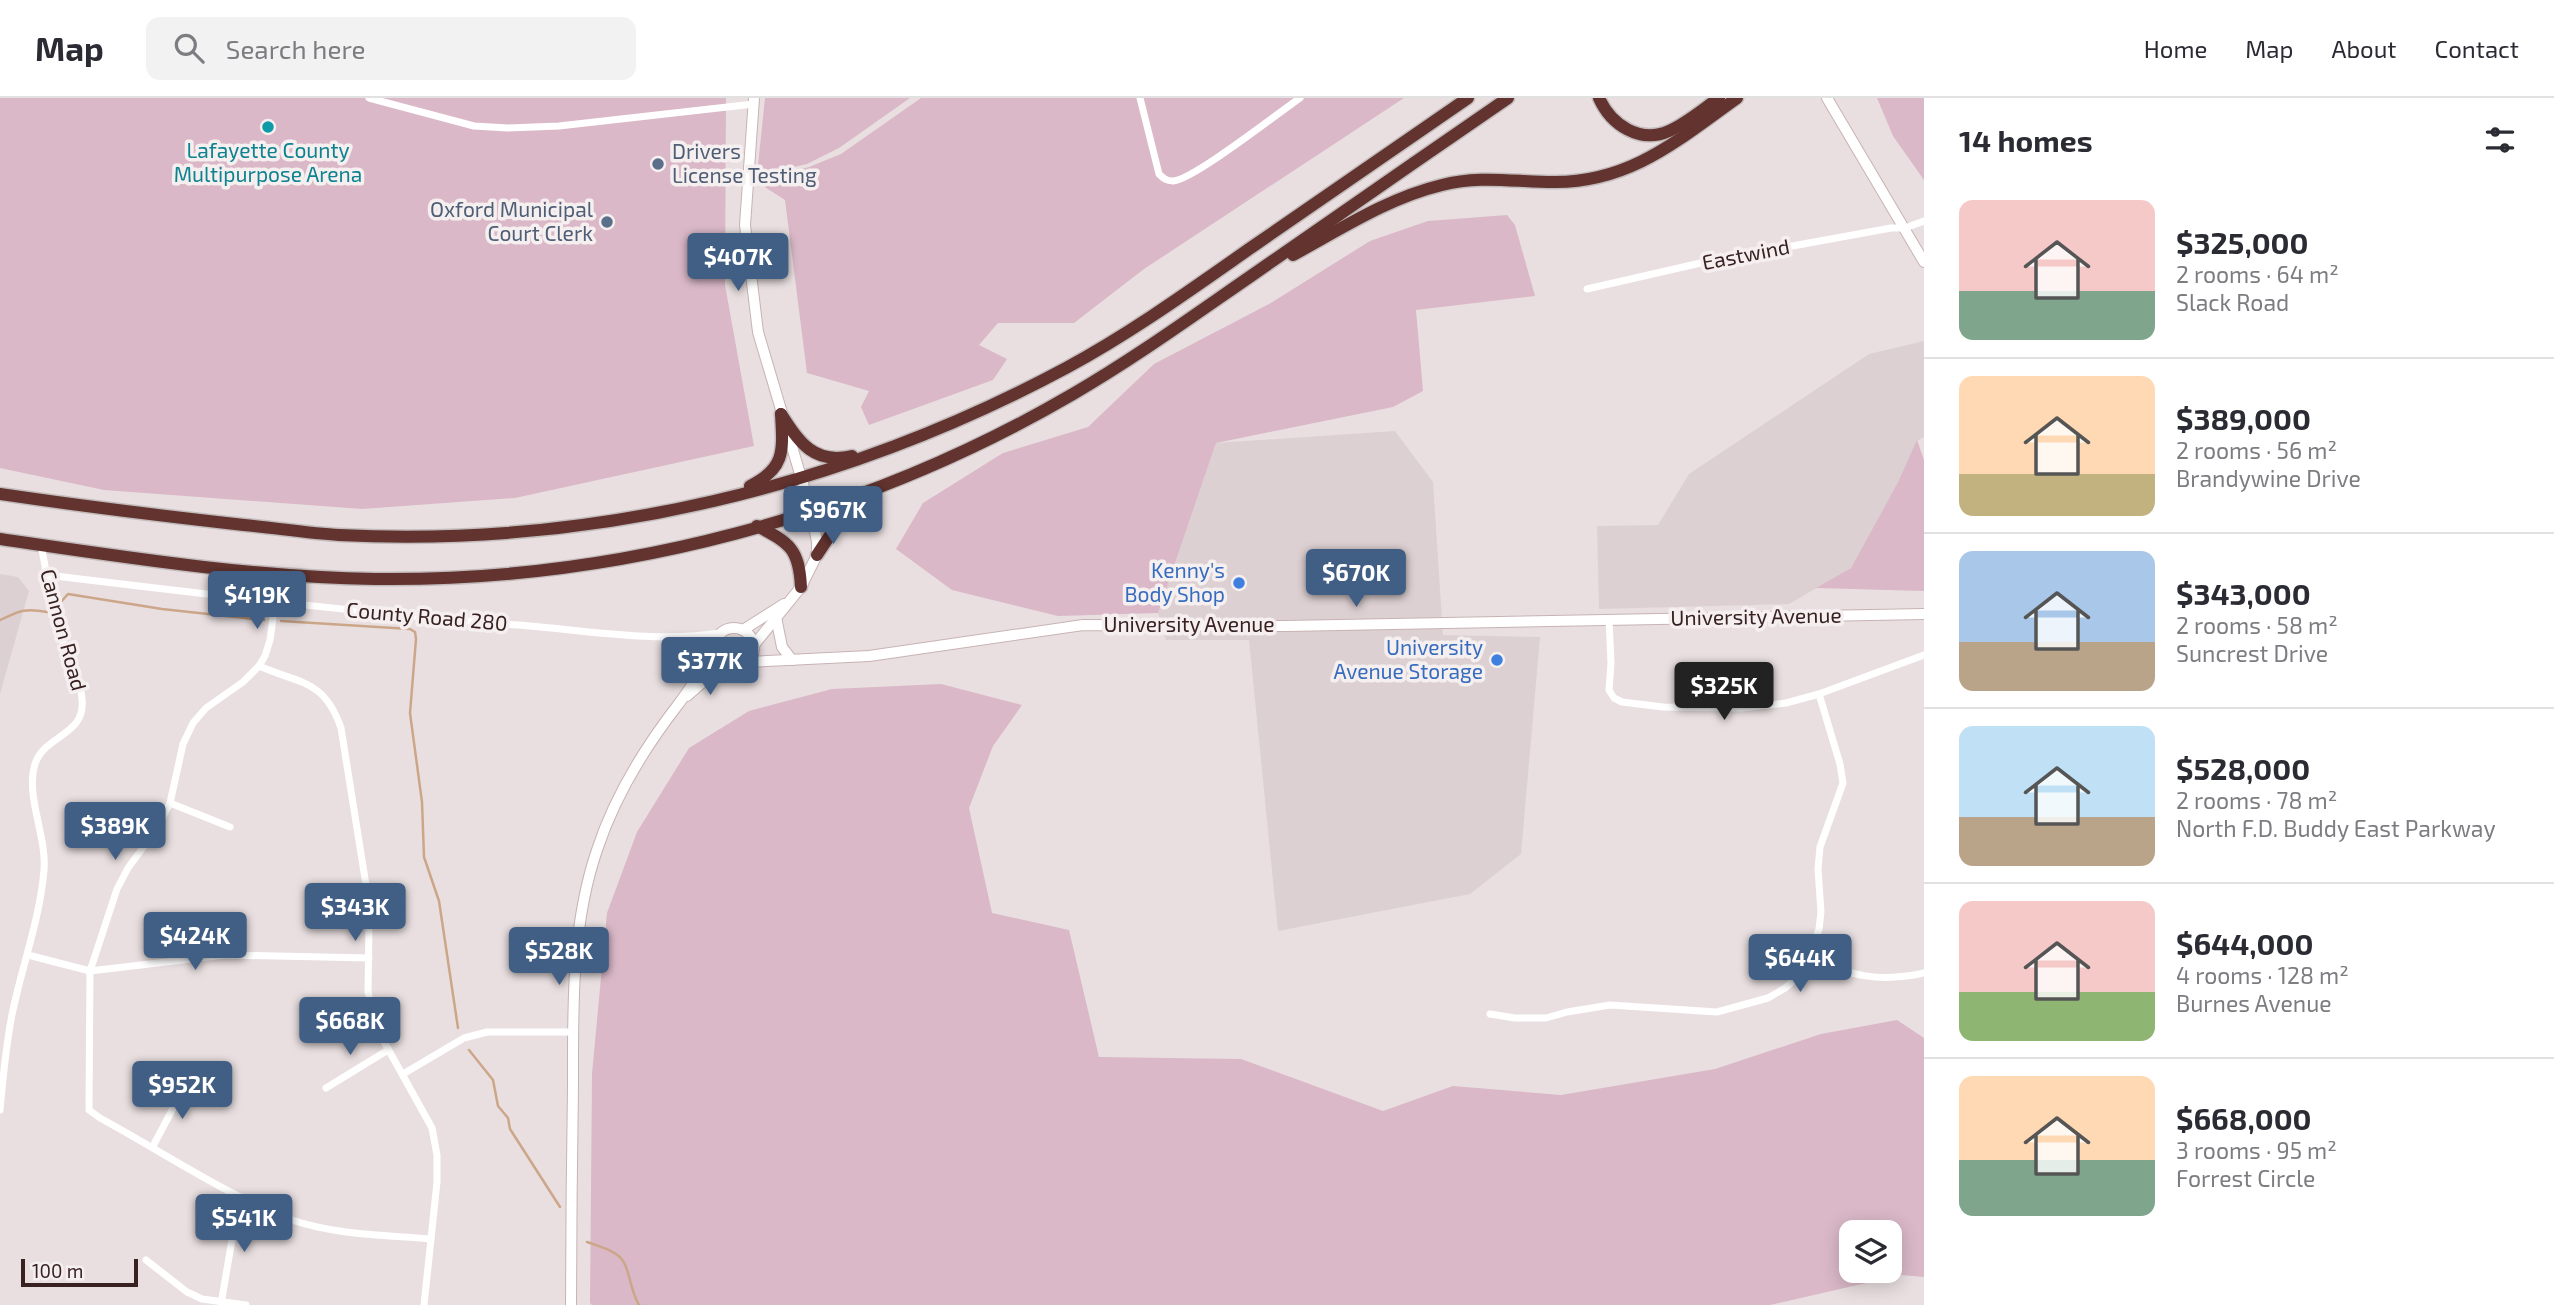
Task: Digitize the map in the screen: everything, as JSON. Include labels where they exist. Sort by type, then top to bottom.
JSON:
[{"type":"highway","points":[[0,539],[300,576],[378,579],[472,576],[599,563],[691,545],[811,511],[856,496],[987,440],[1074,394],[1232,289],[1508,98]]},
{"type":"highway","points":[[1599,98],[1612,119],[1624,129],[1639,135],[1656,135],[1669,131],[1719,98]]},
{"type":"highway","points":[[1232,289],[1405,195],[1444,184],[1482,178],[1552,182],[1583,181],[1615,175],[1643,162],[1737,98]]},
{"type":"highway","points":[[0,494],[192,519],[338,534],[448,536],[538,530],[634,518],[727,499],[801,478],[892,447],[1002,401],[1068,367],[1135,326],[1462,101]]},
{"type":"highway","points":[[781,414],[800,444],[828,458],[842,459],[892,447]]},
{"type":"highway","points":[[727,499],[764,479],[776,467],[783,450],[781,414]]},
{"type":"highway","points":[[817,555],[856,496]]},
{"type":"highway","points":[[757,526],[790,545],[800,566],[801,587]]},
{"type":"main road","points":[[1827,98],[1924,262]]},
{"type":"main road","points":[[679,703],[724,666],[737,668],[749,662],[754,647],[801,587],[817,555],[811,511],[758,332],[745,225],[754,101]]},
{"type":"main road","points":[[743,630],[789,601]]},
{"type":"main road","name":"University Avenue","points":[[749,662],[869,656],[1083,625],[1286,626],[1924,614]]},
{"type":"main road","points":[[776,617],[782,647],[792,660]]},
{"type":"main road","points":[[571,1305],[573,1032],[577,944],[584,899],[596,852],[628,779],[665,721],[714,653],[716,638],[731,628],[743,630],[752,639],[754,647]]},
{"type":"main road","name":"University Avenue","points":[[754,647],[792,660]]},
{"type":"main road","points":[[714,653],[724,666]]},
{"type":"street","points":[[369,98],[474,126],[508,128],[559,126],[754,101]]},
{"type":"street","points":[[1140,98],[1158,174],[1164,180],[1172,181],[1196,172],[1300,98]]},
{"type":"street","name":"Eastwind","points":[[1587,289],[1706,262],[1891,228],[1905,228],[1924,220]]},
{"type":"street","name":"Cannon Road","points":[[0,1110],[13,1010],[28,955],[44,866],[33,783],[35,764],[43,751],[74,727],[82,716],[78,681],[58,629],[41,545]]},
{"type":"street","name":"County Road 280","points":[[47,575],[275,604],[682,638]]},
{"type":"street","points":[[275,604],[270,640],[259,666],[243,682],[206,708],[193,723],[183,744],[170,803],[156,830],[128,868],[117,889],[90,971],[89,1110],[242,1197],[289,1219],[340,1231],[431,1239]]},
{"type":"street","points":[[1609,619],[1609,690],[1614,698],[1622,702],[1663,707],[1742,708],[1786,703],[1819,694],[1924,655]]},
{"type":"street","points":[[682,638],[720,633]]},
{"type":"street","points":[[682,638],[714,653]]},
{"type":"street","points":[[682,638],[698,662],[699,672]]},
{"type":"street","points":[[259,666],[308,683],[324,696],[334,709],[343,738],[366,885],[368,992],[377,1029],[432,1128],[436,1148],[437,1182],[424,1305]]},
{"type":"street","points":[[1490,1014],[1515,1018],[1546,1018],[1610,1005],[1717,1012],[1768,998],[1786,988],[1798,977],[1819,929],[1820,846],[1843,783],[1819,694]]},
{"type":"street","points":[[170,803],[230,827]]},
{"type":"street","points":[[28,955],[90,971],[228,955],[369,958]]},
{"type":"street","points":[[1809,957],[1847,974],[1878,979],[1920,974]]},
{"type":"street","points":[[403,1074],[464,1038],[487,1032],[573,1032]]},
{"type":"street","points":[[326,1088],[388,1050]]},
{"type":"street","points":[[153,1146],[187,1082]]},
{"type":"street","points":[[221,1304],[242,1197]]},
{"type":"street","points":[[146,1259],[187,1292],[202,1299],[221,1304],[246,1305]]},
{"type":"shaded area","points":[[0,98],[726,98],[725,285],[754,446],[515,498],[362,509],[104,490],[0,468]]},
{"type":"shaded area","points":[[765,98],[910,98],[839,148],[807,164],[757,175]]},
{"type":"shaded area","points":[[921,98],[1404,98],[1144,269],[1074,323],[998,323],[979,345],[1007,359],[993,380],[869,425],[861,407],[869,391],[807,373],[785,200],[757,182],[809,167],[841,154]]},
{"type":"shaded area","points":[[1877,98],[1924,98],[1924,180],[1893,136]]},
{"type":"shaded area","points":[[1507,215],[1515,225],[1535,296],[1416,310],[1423,391],[1393,407],[1216,443],[1158,613],[1058,616],[952,590],[896,549],[923,503],[1003,453],[1088,427],[1154,364],[1269,304],[1370,241],[1428,221]]},
{"type":"shaded area","points":[[1924,341],[1924,437],[1917,441],[1851,568],[1789,604],[1599,609],[1597,526],[1658,525],[1689,474],[1869,354]]},
{"type":"shaded area","points":[[1395,431],[1433,482],[1443,635],[1540,637],[1521,854],[1470,894],[1278,931],[1249,640],[1166,640],[1158,613],[1216,443]]},
{"type":"shaded area","points":[[1917,440],[1924,460],[1924,591],[1816,588],[1851,568],[1898,482]]},
{"type":"shaded area","points":[[0,574],[18,577],[29,591],[0,694]]},
{"type":"shaded area","points":[[941,684],[1022,705],[993,746],[969,808],[992,913],[1069,930],[1099,1057],[1241,1059],[1383,1111],[1453,1086],[1561,1095],[1715,1069],[1821,1034],[1897,1020],[1924,1038],[1924,1277],[1902,1275],[1902,1220],[1839,1220],[1839,1283],[1866,1283],[1770,1305],[592,1305],[592,1074],[607,913],[637,832],[689,748],[749,711],[832,689]]},
{"type":"waterway","points":[[60,603],[68,594],[162,609],[264,620]]},
{"type":"waterway","points":[[0,620],[22,611],[47,612]]},
{"type":"waterway","points":[[281,621],[410,629],[415,632],[410,713],[422,802],[424,857],[439,901],[458,1028]]},
{"type":"waterway","points":[[469,1050],[493,1080],[498,1106],[508,1118],[510,1129],[560,1207]]},
{"type":"waterway","points":[[587,1242],[620,1257],[639,1305]]},
{"type":"place","name":"Lafayette County Multipurpose Arena","points":[[268,127]]},
{"type":"place","name":"Drivers License Testing","points":[[658,164]]},
{"type":"place","name":"Oxford Municipal Court Clerk","points":[[607,222]]},
{"type":"place","name":"Kenny's Body Shop","points":[[1239,583]]},
{"type":"place","name":"University Avenue Storage","points":[[1497,660]]}]
